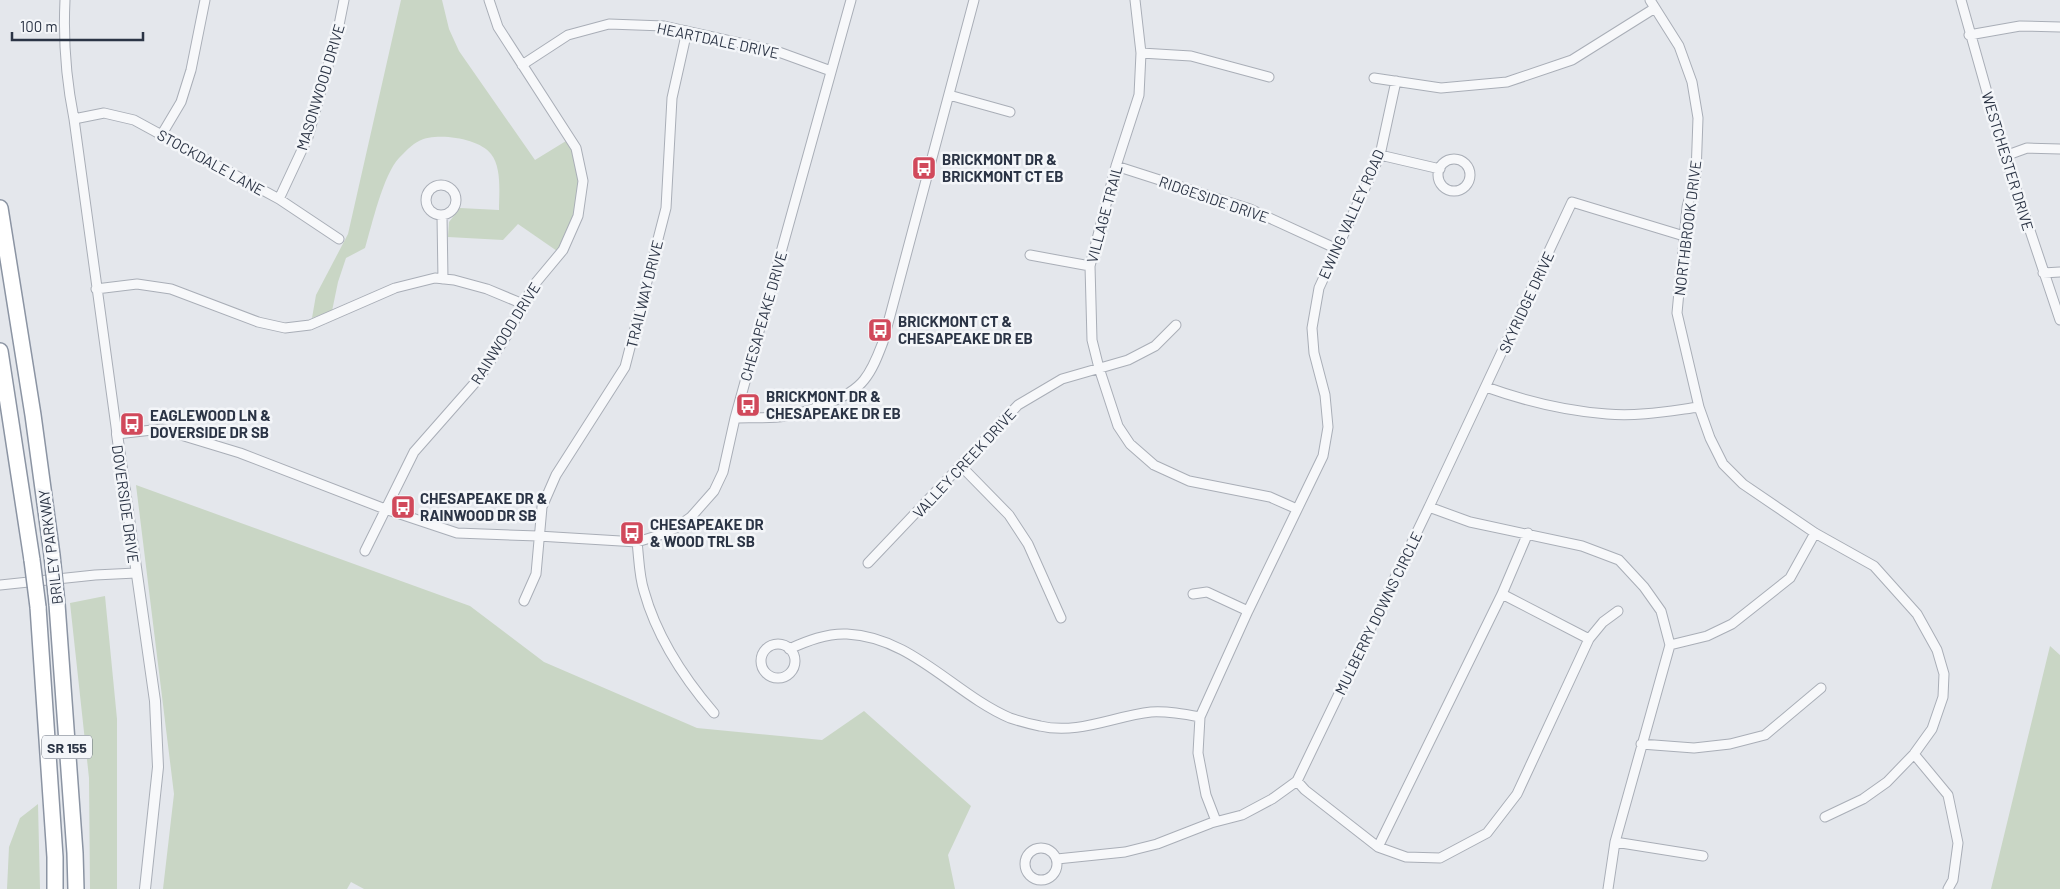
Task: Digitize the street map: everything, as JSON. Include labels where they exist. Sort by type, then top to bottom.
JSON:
[{"type":"highway","name":"BRILEY PARKWAY","points":[[0,208],[33,415],[52,555],[75,853],[76,889]]},
{"type":"highway","name":"BRILEY PARKWAY","points":[[0,350],[38,607],[55,857],[53,889]]},
{"type":"street","name":"DOVERSIDE DRIVE","points":[[65,0],[64,42],[67,86],[74,119],[96,289],[155,701],[158,768],[145,889]]},
{"type":"street","points":[[162,134],[181,102],[192,70],[205,0]]},
{"type":"street","name":"MASONWOOD DRIVE","points":[[279,199],[308,137],[338,30],[344,0]]},
{"type":"street","name":"RAINWOOD DRIVE","points":[[365,551],[414,452],[480,377],[507,335],[532,286],[564,250],[578,216],[582,181],[576,148],[498,27],[488,0]]},
{"type":"street","name":"CHESAPEAKE DRIVE","points":[[117,434],[161,429],[240,453],[385,509],[457,533],[636,542],[663,534],[677,527],[691,516],[714,491],[723,472],[735,418],[852,0]]},
{"type":"street","points":[[735,418],[785,416],[818,407],[846,395],[864,381],[883,342],[974,0]]},
{"type":"street","name":"VILLAGE TRAIL","points":[[1135,0],[1141,52],[1138,95],[1116,166],[1090,266],[1092,340],[1099,368],[1118,426],[1130,444],[1154,465],[1189,481],[1270,497],[1297,509]]},
{"type":"street","name":"WESTCHESTER DRIVE","points":[[1961,0],[1969,35],[2005,156],[2060,320]]},
{"type":"street","points":[[1374,78],[1441,88],[1506,82],[1572,60],[1652,4]]},
{"type":"street","name":"NORTHBROOK DRIVE","points":[[1652,4],[1679,46],[1692,82],[1698,118],[1696,174],[1687,207],[1677,313],[1700,407],[1710,438],[1723,464],[1744,484],[1815,533],[1874,566],[1917,614],[1937,650],[1944,674],[1943,697],[1932,729],[1914,754],[1887,782],[1863,799],[1825,816]]},
{"type":"street","name":"HEARTDALE DRIVE","points":[[522,65],[568,35],[609,24],[664,26],[776,51],[831,71]]},
{"type":"street","points":[[1969,35],[2020,26],[2060,26]]},
{"type":"street","name":"TRAILWAY DRIVE","points":[[524,601],[536,574],[542,507],[556,475],[625,367],[666,208],[672,98],[687,31]]},
{"type":"street","points":[[1141,52],[1191,56],[1269,77]]},
{"type":"street","name":"EWING VALLEY ROAD","points":[[1200,717],[1248,611],[1323,456],[1328,426],[1326,394],[1314,353],[1312,328],[1319,288],[1380,155],[1396,81]]},
{"type":"street","points":[[949,95],[1010,112]]},
{"type":"street","name":"STOCKDALE LANE","points":[[74,119],[104,113],[134,120],[279,199],[340,238]]},
{"type":"street","points":[[2005,156],[2027,148],[2060,149]]},
{"type":"street","points":[[1380,155],[1440,169]]},
{"type":"street","name":"RIDGESIDE DRIVE","points":[[1116,166],[1250,209],[1337,249]]},
{"type":"street","name":"SKYRIDGE DRIVE","points":[[1429,507],[1572,202],[1684,236]]},
{"type":"street","points":[[442,216],[443,278]]},
{"type":"street","points":[[1030,255],[1090,266]]},
{"type":"street","points":[[2043,273],[2060,272]]},
{"type":"street","points":[[96,289],[137,284],[171,289],[258,322],[285,328],[310,324],[395,288],[435,278],[454,280],[487,289],[523,304]]},
{"type":"street","name":"VALLEY CREEK DRIVE","points":[[868,563],[1018,405],[1062,379],[1128,360],[1155,346],[1176,325]]},
{"type":"street","points":[[1486,387],[1518,399],[1566,409],[1608,414],[1662,412],[1700,407]]},
{"type":"street","points":[[961,466],[1009,515],[1028,544],[1061,618]]},
{"type":"street","points":[[1429,507],[1470,522],[1582,546],[1619,560],[1644,587],[1660,611],[1670,645],[1615,842],[1608,889]]},
{"type":"street","name":"MULBERRY DOWNS CIRCLE","points":[[1297,781],[1429,507]]},
{"type":"street","points":[[1670,645],[1707,636],[1732,624],[1790,578],[1815,533]]},
{"type":"street","points":[[1378,847],[1502,594],[1528,534]]},
{"type":"street","points":[[636,542],[644,590],[665,646],[694,689],[714,713]]},
{"type":"street","points":[[0,585],[136,573]]},
{"type":"street","points":[[1193,594],[1207,592],[1248,611]]},
{"type":"street","points":[[1502,594],[1589,639]]},
{"type":"street","points":[[1056,859],[1133,850],[1157,844],[1216,821],[1242,815],[1272,799],[1297,781],[1305,790],[1378,847],[1406,857],[1440,858],[1487,833],[1517,794],[1589,639],[1603,622],[1618,611]]},
{"type":"street","points":[[789,649],[815,639],[846,634],[889,642],[1010,718],[1041,726],[1069,729],[1153,712],[1179,713],[1200,717],[1198,753],[1206,795],[1216,821]]},
{"type":"street","points":[[1641,744],[1694,748],[1730,744],[1765,735],[1821,688]]},
{"type":"street","points":[[1914,754],[1948,795],[1958,843],[1953,880],[1948,889]]},
{"type":"street","points":[[1615,842],[1703,856]]},
{"type":"green space","points":[[401,0],[442,0],[449,29],[459,51],[535,160],[566,141],[574,154],[578,168],[579,182],[575,211],[557,251],[518,224],[503,240],[448,237],[449,222],[460,208],[499,210],[497,166],[491,154],[485,148],[467,140],[446,137],[426,138],[411,146],[393,166],[383,188],[365,248],[346,258],[338,282],[332,311],[312,318],[316,295],[348,234]]},
{"type":"green space","points":[[136,485],[470,606],[544,662],[697,728],[822,740],[864,711],[971,806],[948,855],[955,889],[364,889],[351,882],[347,889],[163,889],[174,794]]},
{"type":"green space","points":[[105,596],[117,719],[117,889],[90,889],[89,778],[70,603]]},
{"type":"green space","points":[[2050,646],[2060,655],[2060,889],[1991,889]]},
{"type":"green space","points":[[38,804],[40,889],[7,889],[9,847],[20,818]]},
{"type":"place","name":"BRICKMONT DR & BRICKMONT CT EB","points":[[924,168]]},
{"type":"place","name":"BRICKMONT CT & CHESAPEAKE DR EB","points":[[880,330]]},
{"type":"place","name":"BRICKMONT DR & CHESAPEAKE DR EB","points":[[748,405]]},
{"type":"place","name":"EAGLEWOOD LN & DOVERSIDE DR SB","points":[[132,424]]},
{"type":"place","name":"CHESAPEAKE DR & RAINWOOD DR SB","points":[[403,507]]},
{"type":"place","name":"CHESAPEAKE DR & WOOD TRL SB","points":[[632,533]]}]
